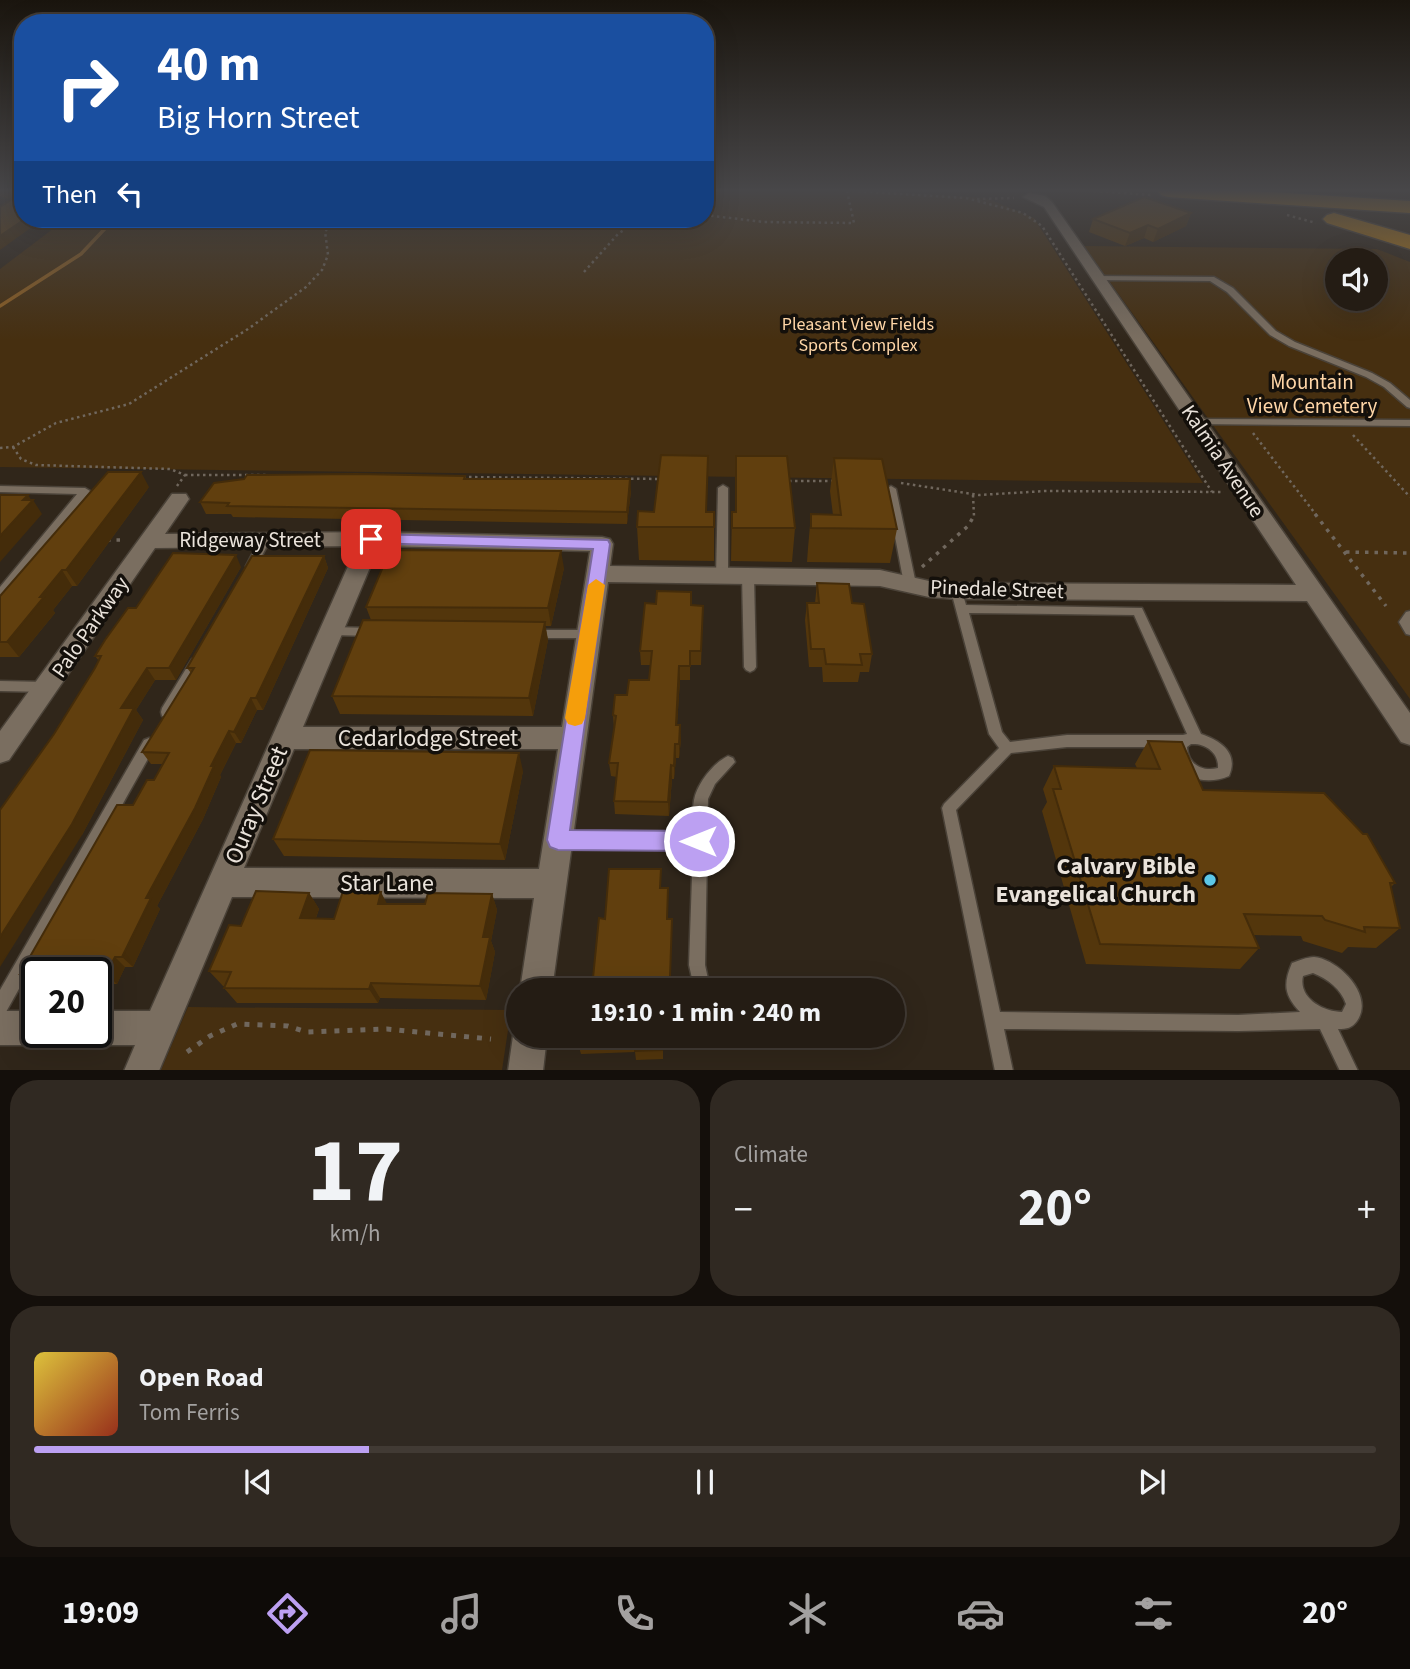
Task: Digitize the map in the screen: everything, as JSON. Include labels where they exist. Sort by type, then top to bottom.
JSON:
[{"type":"street","name":"Kalmia Avenue","points":[[1072,241],[1410,734]]},
{"type":"street","name":"Palo Parkway","points":[[0,752],[179,499]]},
{"type":"street","name":"Ridgeway Street","points":[[150,541],[371,539],[602,544],[598,574]]},
{"type":"street","name":"Ouray Street","points":[[141,1070],[371,539]]},
{"type":"street","name":"Pinedale Street","points":[[598,574],[909,578],[960,600],[1133,601],[1313,593]]},
{"type":"street","points":[[538,978],[598,574]]},
{"type":"street","name":"Cedarlodge Street","points":[[285,738],[572,738]]},
{"type":"street","name":"Star Lane","points":[[222,882],[551,884]]},
{"type":"street","points":[[0,1028],[21,1028]]},
{"type":"street","points":[[112,1028],[160,1028]]},
{"type":"street","points":[[525,1070],[528,1048]]},
{"type":"lane","points":[[1097,278],[1211,279],[1230,290],[1273,333],[1292,344],[1378,380],[1410,405]]},
{"type":"lane","points":[[1196,422],[1410,423]]},
{"type":"lane","points":[[722,576],[723,488]]},
{"type":"lane","points":[[0,489],[85,491],[0,595]]},
{"type":"lane","points":[[891,489],[909,578]]},
{"type":"lane","points":[[245,576],[265,540]]},
{"type":"lane","points":[[748,576],[750,667]]},
{"type":"lane","points":[[960,600],[996,734],[1007,748]]},
{"type":"lane","points":[[1004,1070],[949,807],[1007,748],[1067,741],[1190,740],[1133,601]]},
{"type":"lane","points":[[1410,615],[1405,622],[1410,631]]},
{"type":"lane","points":[[331,631],[385,632]]},
{"type":"lane","points":[[520,634],[588,634]]},
{"type":"lane","points":[[0,1006],[204,648]]},
{"type":"lane","points":[[0,686],[48,687]]},
{"type":"lane","points":[[700,978],[697,965],[701,799],[710,780],[728,762]]},
{"type":"lane","points":[[558,840],[699,841]]},
{"type":"lane","points":[[994,1020],[1238,1023],[1325,1020],[1349,1070]]},
{"type":"path","points":[[0,448],[13,447],[57,423],[129,404],[248,329],[306,286],[322,270],[328,255],[327,241]]},
{"type":"path","points":[[584,272],[610,241]]},
{"type":"path","points":[[1052,241],[1212,492]]},
{"type":"path","points":[[1245,422],[1386,606]]},
{"type":"path","points":[[1342,423],[1410,497]]},
{"type":"path","points":[[13,447],[21,459],[36,466],[170,469],[185,475],[171,495],[179,499]]},
{"type":"path","points":[[909,578],[927,565],[968,526],[975,514],[973,495]]},
{"type":"path","points":[[1346,552],[1410,553]]},
{"type":"path","points":[[187,1052],[210,1036],[237,1024],[288,1026],[306,1032],[387,1029],[491,1039]]},
{"type":"green space","name":"Pleasant View Fields Sports Complex","points":[[37,241],[1049,241],[1203,483],[0,467],[0,269]]},
{"type":"green space","name":"Mountain View Cemetery","points":[[1084,246],[1325,248],[1325,311],[1388,311],[1388,253],[1410,262],[1410,699]]},
{"type":"green space","points":[[188,1007],[506,1010],[506,1043],[502,1070],[161,1070]]},
{"type":"building","points":[[661,455],[708,456],[706,512],[714,512],[714,527],[637,527],[638,511],[654,512]]},
{"type":"building","points":[[736,456],[787,456],[795,528],[732,528],[732,512],[736,512]]},
{"type":"building","points":[[834,458],[882,459],[897,529],[811,528],[811,514],[841,515]]},
{"type":"building","points":[[108,472],[141,472],[7,642],[0,642],[0,596]]},
{"type":"building","points":[[247,475],[465,476],[464,479],[630,479],[627,512],[227,506],[229,503],[200,502],[214,483],[244,479]]},
{"type":"building","points":[[0,495],[28,495],[23,500],[33,500],[0,536]]},
{"type":"building","points":[[390,550],[561,551],[548,608],[366,607]]},
{"type":"building","points":[[173,553],[236,555],[169,668],[147,668],[121,708],[134,708],[72,824],[0,937],[0,810],[54,734],[95,668],[101,656],[95,656],[105,640],[128,608],[136,608]]},
{"type":"building","points":[[252,556],[324,556],[256,698],[251,698],[234,732],[229,731],[211,766],[214,766],[195,808],[146,898],[151,898],[122,957],[115,957],[112,963],[112,957],[30,957],[117,805],[133,805],[147,780],[154,780],[169,753],[142,752],[194,668],[187,668]]},
{"type":"building","points":[[817,583],[849,584],[852,603],[864,604],[872,654],[860,654],[862,665],[826,664],[824,649],[811,649],[807,603],[819,603]]},
{"type":"building","points":[[657,591],[691,592],[691,605],[703,606],[701,651],[690,651],[690,666],[679,666],[676,725],[680,725],[679,744],[675,744],[674,766],[671,765],[668,802],[614,801],[618,763],[609,763],[616,716],[613,715],[615,695],[627,695],[629,680],[649,680],[652,651],[640,651],[645,603],[656,604]]},
{"type":"building","points":[[363,620],[545,622],[529,698],[332,696]]},
{"type":"building","name":"Calvary Bible Evangelical Church","points":[[1148,741],[1182,742],[1203,790],[1324,793],[1363,834],[1367,834],[1395,883],[1390,883],[1400,928],[1364,927],[1365,932],[1325,920],[1322,916],[1244,914],[1259,948],[1100,944],[1053,789],[1061,789],[1054,766],[1160,769]]},
{"type":"building","points":[[310,750],[519,753],[500,844],[273,839]]},
{"type":"building","points":[[609,869],[661,869],[660,888],[668,888],[667,919],[672,919],[670,977],[593,978],[599,918],[605,919]]},
{"type":"building","points":[[256,891],[309,893],[300,918],[334,919],[343,891],[381,892],[378,904],[425,904],[428,893],[492,894],[483,937],[490,937],[480,986],[371,983],[369,989],[224,988],[231,972],[209,971],[229,925],[241,926]]},
{"type":"building","points":[[635,1048],[662,1048],[662,1050],[635,1051]]},
{"type":"waterway","points":[[0,306],[81,254],[93,241]]},
{"type":"slow traffic","points":[[575,718],[596,585]]},
{"type":"place","name":"Calvary Bible Evangelical Church","points":[[1210,880]]},
{"type":"route","points":[[371,539],[602,544],[558,840],[699,841]]}]
